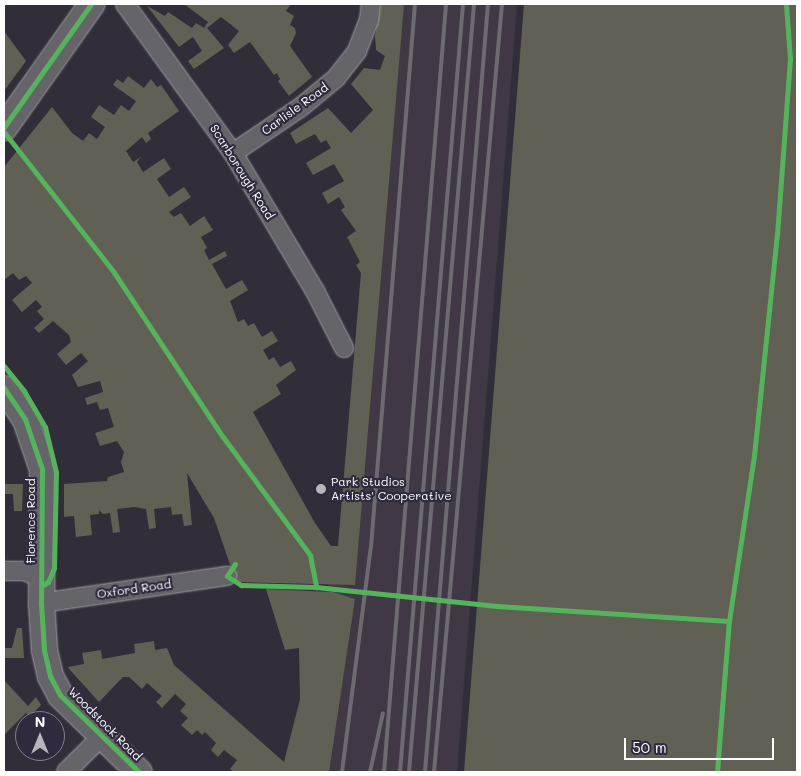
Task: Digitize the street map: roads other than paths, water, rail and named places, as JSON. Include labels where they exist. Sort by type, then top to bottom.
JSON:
[{"type":"main road","points":[[4,127],[91,4]]},
{"type":"main road","name":"Florence Road","points":[[4,388],[25,419],[42,468],[41,603]]},
{"type":"main road","name":"Woodstock Road","points":[[41,603],[44,650],[50,676],[60,695],[139,772]]},
{"type":"street","name":"Scarborough Road","points":[[125,4],[233,154],[315,291],[344,348]]},
{"type":"street","name":"Carlisle Road","points":[[233,154],[301,107],[336,78],[357,51],[369,20],[371,4]]},
{"type":"street","points":[[4,571],[24,571],[41,578]]},
{"type":"street","name":"Oxford Road","points":[[41,603],[226,576]]},
{"type":"street","points":[[66,772],[102,736]]},
{"type":"railway","points":[[342,772],[371,547],[415,4]]},
{"type":"railway","points":[[384,772],[446,4]]},
{"type":"railway","points":[[400,772],[463,4]]},
{"type":"railway","points":[[409,772],[474,4]]},
{"type":"railway","points":[[425,772],[488,4]]},
{"type":"railway","points":[[434,772],[502,4]]},
{"type":"railway","points":[[370,772],[383,713]]},
{"type":"place","name":"Park Studios Artists' Cooperative","points":[[321,489]]}]
